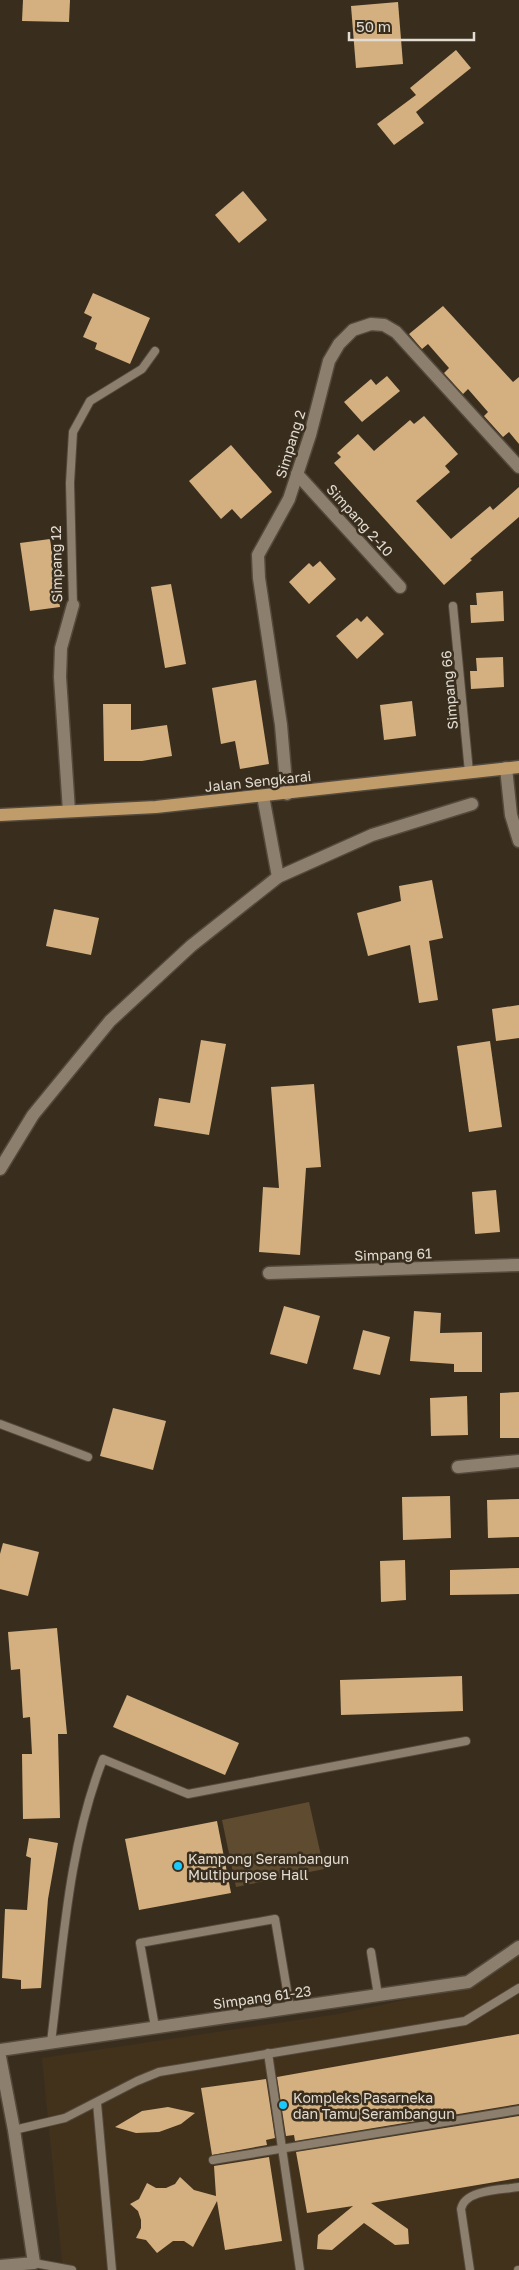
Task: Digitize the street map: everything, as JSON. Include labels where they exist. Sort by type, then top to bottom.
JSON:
[{"type":"main road","name":"Jalan Sengkarai","points":[[0,815],[156,806],[287,794],[513,768]]},
{"type":"street","name":"Simpang 2","points":[[287,794],[281,725],[258,578],[258,554],[289,499],[310,434],[329,361],[338,344],[353,330],[372,324],[384,325],[396,332],[519,467]]},
{"type":"street","name":"Simpang 2-10","points":[[297,474],[400,587]]},
{"type":"street","name":"Simpang 12","points":[[69,812],[60,677],[61,648],[73,605]]},
{"type":"street","points":[[513,768],[512,815],[519,841]]},
{"type":"street","points":[[263,796],[278,877]]},
{"type":"street","points":[[0,1169],[33,1115],[110,1021],[192,946],[278,877],[372,835],[472,804]]},
{"type":"street","name":"Simpang 61","points":[[269,1273],[519,1265]]},
{"type":"street","points":[[458,1466],[519,1461]]},
{"type":"street","name":"Simpang 61-23","points":[[0,2050],[468,1982],[519,1948]]},
{"type":"street","points":[[0,2057],[14,2130],[34,2263],[0,2266]]},
{"type":"lane","name":"Simpang 12","points":[[73,605],[70,483],[73,432],[90,401],[142,369],[155,351]]},
{"type":"lane","name":"Simpang 66","points":[[454,606],[469,772]]},
{"type":"lane","points":[[0,1424],[88,1457]]},
{"type":"lane","points":[[51,2042],[75,1859],[89,1796],[104,1759],[188,1794],[466,1741]]},
{"type":"lane","points":[[155,2028],[140,1943],[275,1919],[290,2008]]},
{"type":"lane","points":[[371,1952],[378,1995]]},
{"type":"lane","points":[[14,2130],[65,2118],[137,2081],[159,2072],[465,2020],[519,1988]]},
{"type":"lane","points":[[268,2053],[300,2270]]},
{"type":"lane","points":[[97,2103],[112,2270]]},
{"type":"lane","points":[[213,2160],[519,2110]]},
{"type":"lane","points":[[470,2270],[461,2209],[463,2201],[469,2196],[519,2188]]},
{"type":"lane","points":[[34,2263],[72,2270]]},
{"type":"shaded area","points":[[309,1802],[324,1869],[236,1887],[222,1820]]},
{"type":"shaded area","name":"Kompleks Pasarneka dan Tamu Serambangun","points":[[519,1954],[519,2270],[63,2270],[42,2058],[339,2014],[470,1986]]},
{"type":"building","points":[[23,0],[70,0],[69,22],[22,21]]},
{"type":"building","points":[[398,2],[403,64],[356,68],[351,6]]},
{"type":"building","points":[[456,50],[471,68],[416,112],[424,123],[394,145],[377,124],[416,95],[410,88]]},
{"type":"building","points":[[243,191],[267,220],[239,243],[215,215]]},
{"type":"building","points":[[93,293],[150,318],[130,364],[95,349],[97,343],[83,337],[92,317],[84,313]]},
{"type":"building","points":[[443,306],[513,382],[519,377],[519,444],[509,432],[503,437],[484,416],[488,412],[468,389],[463,394],[444,373],[449,368],[428,344],[422,349],[409,334]]},
{"type":"building","points":[[387,376],[400,391],[362,422],[344,402],[371,379],[376,385]]},
{"type":"building","points":[[424,416],[458,454],[445,466],[450,472],[416,501],[451,539],[490,506],[493,510],[519,487],[519,517],[470,559],[472,560],[444,585],[334,463],[341,457],[337,453],[358,434],[374,451],[410,420],[414,424]]},
{"type":"building","points":[[231,445],[272,492],[241,519],[232,509],[221,519],[189,481]]},
{"type":"building","points":[[50,539],[60,607],[30,611],[20,543]]},
{"type":"building","points":[[320,561],[336,579],[309,604],[289,582],[309,563],[313,567]]},
{"type":"building","points":[[171,584],[186,664],[165,668],[151,587]]},
{"type":"building","points":[[503,591],[504,621],[471,623],[470,605],[477,605],[476,593]]},
{"type":"building","points":[[367,616],[384,634],[357,659],[336,636],[357,618],[361,622]]},
{"type":"building","points":[[503,657],[504,687],[471,689],[470,671],[477,671],[476,658]]},
{"type":"building","points":[[256,680],[269,764],[240,769],[235,741],[221,744],[212,688]]},
{"type":"building","points":[[412,701],[416,736],[384,740],[380,705]]},
{"type":"building","points":[[103,704],[131,704],[131,730],[167,725],[172,756],[142,761],[104,761]]},
{"type":"building","points":[[432,880],[443,938],[429,941],[438,1000],[419,1003],[410,945],[368,956],[357,913],[401,901],[399,886]]},
{"type":"building","points":[[54,909],[99,918],[91,955],[46,946]]},
{"type":"building","points":[[519,1005],[519,1038],[496,1041],[492,1009]]},
{"type":"building","points":[[201,1040],[226,1044],[209,1135],[154,1126],[159,1098],[190,1103]]},
{"type":"building","points":[[490,1041],[502,1127],[469,1132],[457,1046]]},
{"type":"building","points":[[314,1084],[321,1167],[306,1168],[300,1255],[259,1252],[263,1187],[279,1188],[271,1087]]},
{"type":"building","points":[[496,1190],[500,1232],[475,1234],[472,1192]]},
{"type":"building","points":[[284,1306],[320,1316],[307,1364],[270,1354]]},
{"type":"building","points":[[414,1311],[441,1313],[440,1333],[482,1332],[482,1372],[454,1372],[454,1364],[410,1361]]},
{"type":"building","points":[[363,1330],[390,1337],[380,1375],[353,1369]]},
{"type":"building","points":[[519,1392],[519,1438],[500,1438],[500,1393]]},
{"type":"building","points":[[467,1396],[468,1435],[431,1436],[430,1398]]},
{"type":"building","points":[[113,1408],[166,1421],[153,1470],[100,1456]]},
{"type":"building","points":[[450,1496],[451,1538],[403,1540],[402,1497]]},
{"type":"building","points":[[519,1499],[519,1537],[488,1538],[487,1500]]},
{"type":"building","points":[[3,1543],[39,1552],[28,1596],[0,1589],[0,1554]]},
{"type":"building","points":[[405,1560],[406,1600],[381,1602],[380,1561]]},
{"type":"building","points":[[519,1568],[519,1594],[450,1595],[450,1570]]},
{"type":"building","points":[[57,1628],[67,1734],[58,1734],[60,1818],[23,1819],[22,1754],[32,1754],[30,1717],[23,1718],[20,1669],[11,1670],[8,1632]]},
{"type":"building","points":[[462,1676],[463,1711],[341,1715],[340,1680]]},
{"type":"building","points":[[127,1695],[239,1743],[225,1775],[113,1727]]},
{"type":"building","name":"Kampong Serambangun Multipurpose Hall","points":[[217,1821],[231,1893],[139,1910],[125,1839]]},
{"type":"building","points":[[29,1838],[58,1843],[48,1899],[41,1988],[21,1989],[21,1980],[2,1978],[5,1909],[27,1910],[31,1858],[26,1856]]},
{"type":"building","points":[[519,2034],[519,2104],[295,2141],[294,2135],[286,2136],[277,2077]]},
{"type":"building","points":[[266,2079],[275,2138],[266,2140],[267,2145],[212,2155],[201,2088]]},
{"type":"building","points":[[168,2107],[195,2113],[181,2124],[159,2132],[136,2133],[115,2127],[142,2111]]},
{"type":"building","points":[[519,2116],[519,2178],[371,2203],[408,2229],[409,2244],[395,2245],[364,2223],[332,2250],[317,2249],[318,2235],[353,2206],[307,2213],[296,2152]]},
{"type":"building","points":[[269,2157],[282,2241],[225,2250],[217,2201],[193,2247],[184,2241],[173,2241],[157,2253],[146,2240],[136,2238],[141,2228],[141,2220],[138,2211],[130,2204],[139,2199],[147,2183],[156,2188],[166,2188],[175,2184],[180,2177],[194,2190],[216,2196],[214,2166]]},
{"type":"place","name":"Kampong Serambangun Multipurpose Hall","points":[[178,1866]]},
{"type":"place","name":"Kompleks Pasarneka dan Tamu Serambangun","points":[[283,2105]]}]
